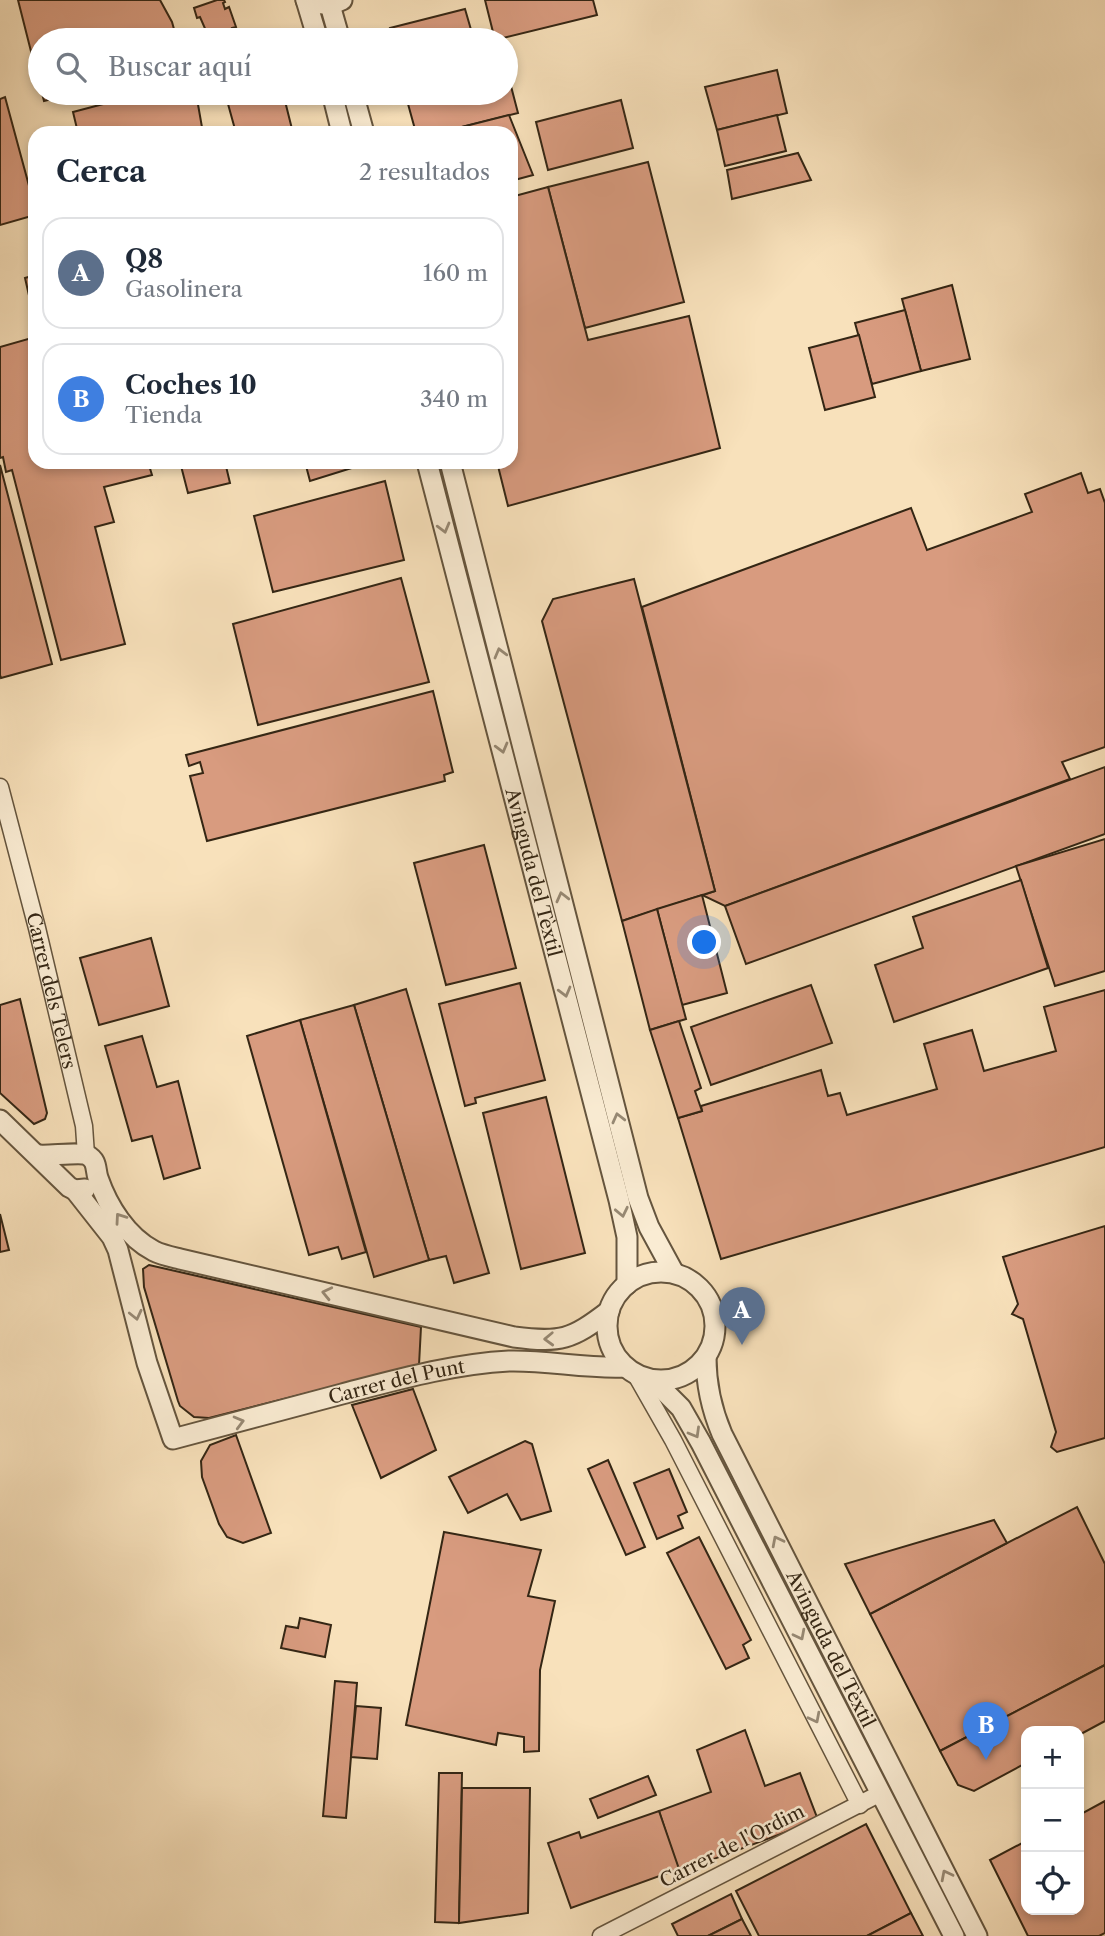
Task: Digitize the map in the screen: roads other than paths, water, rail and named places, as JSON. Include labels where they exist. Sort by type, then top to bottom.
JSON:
[{"type":"street","points":[[306,0],[317,4],[336,2],[339,28]]},
{"type":"street","points":[[306,0],[314,28]]},
{"type":"street","points":[[335,105],[340,126]]},
{"type":"street","points":[[356,105],[362,126]]},
{"type":"street","name":"Avinguda del Tèxtil","points":[[429,469],[619,1200],[627,1237],[627,1284]]},
{"type":"street","name":"Avinguda del Tèxtil","points":[[452,469],[638,1198],[649,1227],[674,1273]]},
{"type":"street","name":"Carrer dels Telers","points":[[0,787],[84,1126],[78,1155]]},
{"type":"street","points":[[0,1119],[68,1184],[112,1237],[126,1276]]},
{"type":"street","points":[[39,1155],[78,1155],[96,1164],[97,1175],[123,1224],[155,1251],[180,1259],[514,1337],[559,1340],[583,1331],[609,1311]]},
{"type":"street","points":[[68,1184],[62,1165],[78,1155]]},
{"type":"street","points":[[68,1184],[91,1186],[97,1175]]},
{"type":"street","points":[[126,1276],[136,1257],[155,1251]]},
{"type":"street","points":[[638,1374],[668,1381],[683,1377],[696,1369],[706,1357],[715,1334],[715,1320],[705,1293],[695,1283],[674,1273],[649,1273],[627,1284],[615,1298],[609,1311],[609,1341],[615,1355],[638,1374],[860,1805]]},
{"type":"street","name":"Carrer del Punt","points":[[126,1276],[147,1363],[173,1439],[371,1386],[481,1364],[537,1362],[638,1374]]},
{"type":"street","name":"Avinguda del Tèxtil","points":[[706,1357],[711,1407],[722,1434],[977,1936]]},
{"type":"street","name":"Avinguda del Tèxtil","points":[[638,1374],[681,1408],[701,1443],[954,1936]]},
{"type":"street","name":"Carrer de l'Ordim","points":[[601,1936],[881,1793]]},
{"type":"place","name":"Q8","points":[[742,1345]]},
{"type":"place","name":"Coches 10","points":[[986,1760]]}]
